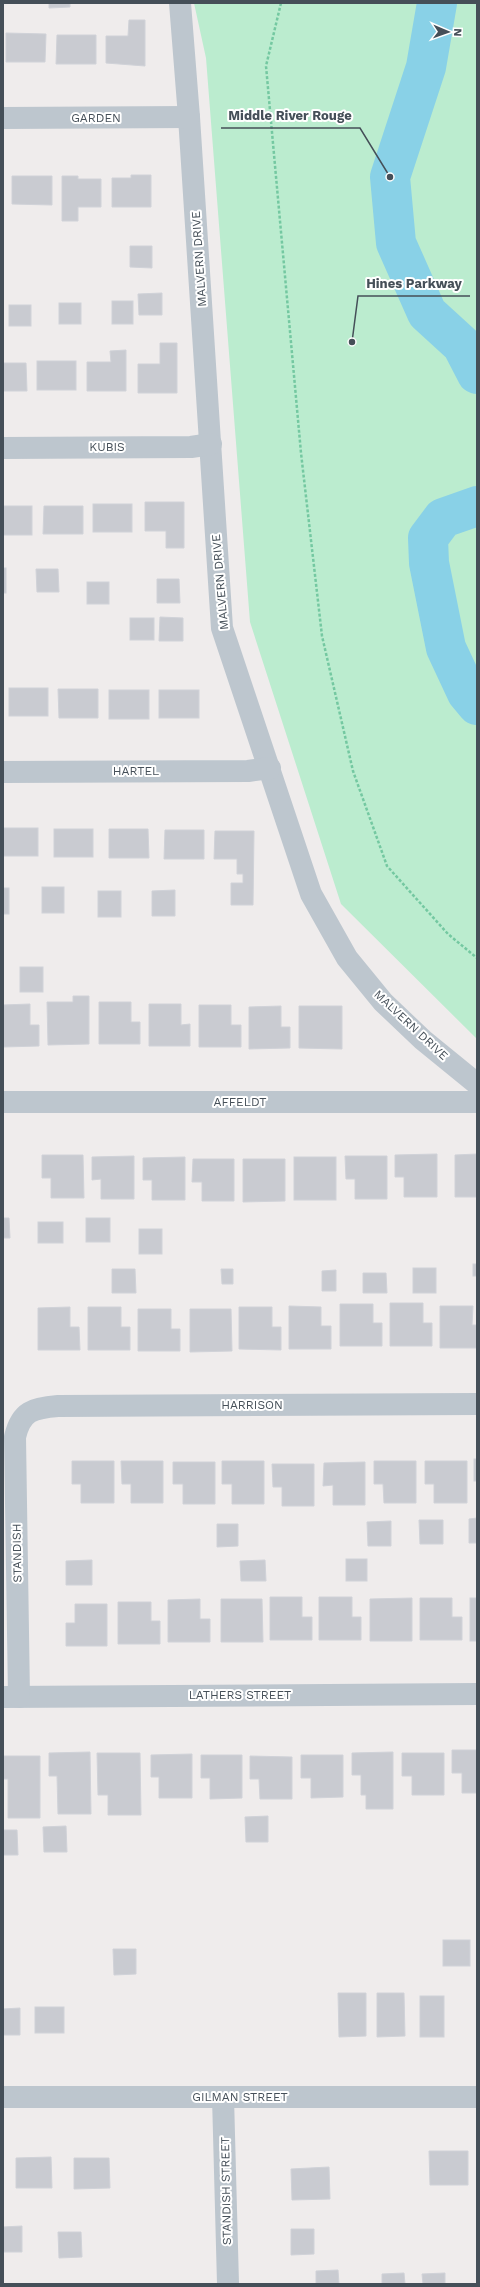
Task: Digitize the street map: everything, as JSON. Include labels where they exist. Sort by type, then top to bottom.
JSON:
[{"type":"street","name":"MALVERN DRIVE","points":[[180,3],[211,444],[222,628],[311,894],[347,958],[383,1002],[423,1040],[477,1084]]},
{"type":"street","name":"GARDEN","points":[[3,118],[189,118]]},
{"type":"street","name":"KUBIS","points":[[3,448],[191,447],[211,444]]},
{"type":"street","name":"HARTEL","points":[[3,772],[248,771],[270,768]]},
{"type":"street","name":"AFFELDT","points":[[3,1102],[477,1102]]},
{"type":"street","name":"HARRISON","points":[[27,1413],[43,1407],[58,1406],[477,1404]]},
{"type":"street","name":"STANDISH","points":[[11,1697],[15,1437],[20,1421],[27,1413]]},
{"type":"street","name":"LATHERS STREET","points":[[11,1697],[477,1694]]},
{"type":"street","name":"STANDISH STREET","points":[[223,2097],[228,2284]]},
{"type":"street","name":"GILMAN STREET","points":[[3,2098],[477,2097]]},
{"type":"path","points":[[281,3],[266,66],[301,453],[322,636],[353,771],[387,866],[448,934],[477,958]]},
{"type":"green space","points":[[194,3],[477,3],[477,1039],[341,904],[250,622],[206,58]]},
{"type":"building","points":[[49,3],[70,3],[70,7],[49,8]]},
{"type":"building","points":[[129,20],[145,20],[145,66],[106,63],[106,36],[128,36]]},
{"type":"building","points":[[6,33],[46,34],[45,62],[6,62]]},
{"type":"building","points":[[57,35],[96,35],[96,64],[56,64]]},
{"type":"building","points":[[131,175],[151,175],[151,207],[112,207],[112,178],[131,178]]},
{"type":"building","points":[[12,176],[52,176],[52,205],[12,204]]},
{"type":"building","points":[[62,176],[78,176],[78,179],[101,179],[101,207],[78,207],[78,221],[62,221]]},
{"type":"building","points":[[130,246],[152,246],[152,268],[130,267]]},
{"type":"building","points":[[162,293],[162,315],[139,315],[138,294]]},
{"type":"building","points":[[112,301],[133,301],[133,324],[112,324]]},
{"type":"building","points":[[59,303],[81,303],[81,324],[59,324]]},
{"type":"building","points":[[9,305],[31,305],[31,326],[9,326]]},
{"type":"building","points":[[160,343],[177,343],[177,393],[138,393],[138,364],[160,364]]},
{"type":"building","points":[[126,350],[126,391],[87,391],[87,362],[111,362],[110,351]]},
{"type":"building","points":[[37,361],[76,361],[76,390],[37,390]]},
{"type":"building","points":[[3,363],[26,363],[27,391],[3,391]]},
{"type":"building","points":[[145,502],[184,502],[184,548],[166,548],[166,531],[145,531]]},
{"type":"building","points":[[93,504],[132,504],[132,532],[93,532]]},
{"type":"building","points":[[3,506],[32,506],[32,535],[3,535]]},
{"type":"building","points":[[44,506],[83,506],[83,534],[43,534]]},
{"type":"building","points":[[3,568],[6,568],[6,593],[3,593]]},
{"type":"building","points":[[36,569],[58,569],[59,592],[37,592]]},
{"type":"building","points":[[157,579],[179,579],[180,603],[157,603]]},
{"type":"building","points":[[87,582],[109,582],[109,604],[87,604]]},
{"type":"building","points":[[160,617],[183,618],[183,641],[159,641]]},
{"type":"building","points":[[130,618],[154,618],[154,640],[130,640]]},
{"type":"building","points":[[9,688],[48,688],[48,716],[9,716]]},
{"type":"building","points":[[58,689],[98,689],[98,718],[59,718]]},
{"type":"building","points":[[109,690],[149,690],[149,719],[109,719]]},
{"type":"building","points":[[159,690],[199,690],[199,718],[159,718]]},
{"type":"building","points":[[3,828],[38,828],[38,856],[3,856]]},
{"type":"building","points":[[54,829],[93,829],[93,857],[54,857]]},
{"type":"building","points":[[109,829],[148,829],[149,858],[109,858]]},
{"type":"building","points":[[165,830],[204,830],[204,859],[164,859]]},
{"type":"building","points":[[215,831],[254,831],[253,905],[231,905],[231,883],[243,883],[243,874],[237,874],[237,859],[214,859]]},
{"type":"building","points":[[42,887],[64,887],[64,913],[42,913]]},
{"type":"building","points":[[3,888],[9,888],[9,914],[3,914]]},
{"type":"building","points":[[175,890],[175,916],[152,916],[152,891]]},
{"type":"building","points":[[98,891],[121,891],[121,917],[98,917]]},
{"type":"building","points":[[20,967],[43,967],[43,992],[20,992]]},
{"type":"building","points":[[73,996],[89,996],[89,1044],[48,1045],[47,1002],[73,1002]]},
{"type":"building","points":[[99,1002],[131,1002],[131,1022],[140,1022],[140,1044],[99,1044]]},
{"type":"building","points":[[30,1004],[30,1025],[39,1025],[39,1046],[3,1047],[3,1005]]},
{"type":"building","points":[[149,1004],[181,1004],[181,1025],[190,1024],[190,1046],[149,1046]]},
{"type":"building","points":[[199,1005],[231,1005],[231,1025],[241,1025],[241,1047],[199,1047]]},
{"type":"building","points":[[281,1006],[281,1027],[290,1027],[290,1048],[249,1049],[249,1007]]},
{"type":"building","points":[[299,1006],[342,1006],[342,1049],[299,1048]]},
{"type":"building","points":[[437,1154],[437,1197],[404,1197],[404,1177],[395,1177],[395,1155]]},
{"type":"building","points":[[477,1154],[477,1197],[455,1197],[455,1155]]},
{"type":"building","points":[[42,1155],[83,1155],[84,1198],[51,1198],[51,1178],[42,1178]]},
{"type":"building","points":[[134,1156],[134,1199],[101,1199],[101,1179],[92,1180],[92,1157]]},
{"type":"building","points":[[345,1156],[387,1156],[387,1199],[355,1199],[355,1179],[346,1179]]},
{"type":"building","points":[[185,1157],[185,1200],[152,1200],[152,1180],[143,1180],[143,1158]]},
{"type":"building","points":[[294,1157],[336,1157],[336,1200],[294,1200]]},
{"type":"building","points":[[193,1159],[234,1159],[234,1201],[202,1201],[202,1182],[192,1182]]},
{"type":"building","points":[[243,1159],[285,1159],[285,1201],[243,1202]]},
{"type":"building","points":[[3,1218],[9,1218],[10,1238],[3,1238]]},
{"type":"building","points":[[86,1218],[110,1218],[110,1242],[86,1242]]},
{"type":"building","points":[[38,1222],[63,1222],[63,1243],[38,1243]]},
{"type":"building","points":[[139,1229],[162,1229],[162,1254],[139,1254]]},
{"type":"building","points":[[473,1264],[477,1264],[477,1276],[473,1276]]},
{"type":"building","points":[[413,1268],[436,1268],[436,1293],[413,1293]]},
{"type":"building","points":[[112,1269],[135,1269],[136,1293],[112,1293]]},
{"type":"building","points":[[221,1269],[233,1269],[233,1284],[222,1284]]},
{"type":"building","points":[[336,1270],[336,1291],[322,1291],[322,1271]]},
{"type":"building","points":[[363,1273],[386,1273],[387,1293],[363,1293]]},
{"type":"building","points":[[390,1303],[423,1303],[423,1323],[432,1323],[432,1346],[390,1346]]},
{"type":"building","points":[[340,1304],[373,1304],[373,1323],[382,1323],[382,1346],[340,1346]]},
{"type":"building","points":[[289,1306],[321,1307],[321,1326],[331,1326],[331,1349],[289,1349]]},
{"type":"building","points":[[440,1306],[473,1306],[472,1325],[477,1325],[477,1348],[440,1348]]},
{"type":"building","points":[[70,1307],[70,1327],[79,1327],[80,1350],[38,1350],[38,1308]]},
{"type":"building","points":[[88,1307],[121,1307],[121,1327],[130,1327],[130,1350],[88,1350]]},
{"type":"building","points":[[239,1307],[272,1307],[272,1327],[281,1327],[281,1350],[239,1349]]},
{"type":"building","points":[[138,1309],[171,1309],[171,1329],[180,1329],[180,1351],[138,1351]]},
{"type":"building","points":[[190,1309],[231,1309],[232,1351],[190,1352]]},
{"type":"building","points":[[474,1459],[477,1459],[477,1481],[474,1481]]},
{"type":"building","points":[[72,1461],[114,1461],[114,1503],[81,1503],[81,1484],[72,1484]]},
{"type":"building","points":[[121,1461],[163,1461],[163,1503],[131,1503],[131,1484],[122,1484]]},
{"type":"building","points":[[222,1461],[264,1461],[264,1504],[232,1504],[232,1484],[222,1484]]},
{"type":"building","points":[[374,1461],[416,1461],[416,1503],[384,1503],[383,1484],[374,1484]]},
{"type":"building","points":[[425,1461],[467,1461],[467,1503],[434,1503],[434,1484],[425,1484]]},
{"type":"building","points":[[173,1462],[215,1462],[215,1504],[183,1504],[183,1484],[173,1484]]},
{"type":"building","points":[[365,1462],[365,1505],[333,1505],[333,1485],[323,1486],[324,1463]]},
{"type":"building","points":[[272,1464],[314,1464],[314,1506],[282,1506],[282,1487],[273,1487]]},
{"type":"building","points":[[477,1518],[477,1543],[469,1543],[469,1519]]},
{"type":"building","points":[[419,1520],[443,1520],[443,1544],[420,1544]]},
{"type":"building","points":[[391,1521],[391,1546],[368,1546],[367,1522]]},
{"type":"building","points":[[217,1524],[238,1524],[238,1546],[217,1547]]},
{"type":"building","points":[[346,1559],[367,1559],[367,1581],[346,1581]]},
{"type":"building","points":[[92,1560],[92,1585],[66,1585],[66,1561]]},
{"type":"building","points":[[265,1560],[266,1581],[241,1581],[240,1561]]},
{"type":"building","points":[[270,1597],[302,1597],[302,1617],[312,1617],[312,1640],[270,1640]]},
{"type":"building","points":[[319,1597],[352,1597],[352,1617],[361,1617],[361,1640],[319,1640]]},
{"type":"building","points":[[412,1598],[412,1641],[370,1641],[370,1599]]},
{"type":"building","points":[[420,1598],[452,1598],[452,1617],[462,1617],[462,1640],[420,1640]]},
{"type":"building","points":[[470,1598],[477,1598],[477,1641],[470,1641]]},
{"type":"building","points":[[200,1599],[200,1619],[210,1619],[210,1642],[168,1642],[168,1600]]},
{"type":"building","points":[[221,1599],[262,1599],[263,1642],[221,1642]]},
{"type":"building","points":[[118,1602],[151,1602],[151,1621],[160,1621],[160,1644],[118,1644]]},
{"type":"building","points":[[75,1604],[107,1604],[107,1646],[66,1646],[66,1623],[75,1623]]},
{"type":"building","points":[[452,1750],[477,1750],[477,1793],[462,1793],[462,1773],[452,1773]]},
{"type":"building","points":[[90,1752],[91,1814],[58,1814],[57,1776],[49,1776],[49,1753]]},
{"type":"building","points":[[393,1752],[393,1809],[366,1809],[366,1795],[361,1795],[361,1775],[352,1775],[352,1753]]},
{"type":"building","points":[[97,1753],[140,1753],[141,1815],[108,1815],[108,1795],[98,1795]]},
{"type":"building","points":[[402,1753],[444,1753],[444,1795],[412,1795],[412,1776],[402,1776]]},
{"type":"building","points":[[192,1754],[192,1798],[159,1798],[159,1777],[151,1777],[151,1755]]},
{"type":"building","points":[[201,1755],[242,1755],[242,1798],[210,1799],[210,1778],[201,1778]]},
{"type":"building","points":[[301,1755],[343,1755],[343,1797],[311,1798],[311,1778],[301,1778]]},
{"type":"building","points":[[3,1756],[40,1756],[40,1818],[8,1818],[8,1779],[3,1779]]},
{"type":"building","points":[[250,1756],[292,1757],[292,1799],[260,1799],[259,1779],[250,1779]]},
{"type":"building","points":[[268,1816],[268,1842],[246,1842],[245,1817]]},
{"type":"building","points":[[66,1826],[67,1852],[44,1852],[43,1827]]},
{"type":"building","points":[[3,1830],[17,1830],[18,1855],[3,1855]]},
{"type":"building","points":[[443,1940],[470,1940],[470,1966],[443,1966]]},
{"type":"building","points":[[113,1949],[136,1949],[136,1974],[114,1975]]},
{"type":"building","points":[[338,1993],[366,1993],[366,2036],[339,2037]]},
{"type":"building","points":[[377,1993],[404,1993],[405,2036],[377,2037]]},
{"type":"building","points":[[420,1996],[444,1996],[444,2037],[420,2037]]},
{"type":"building","points":[[35,2007],[64,2007],[64,2033],[35,2033]]},
{"type":"building","points":[[20,2008],[20,2035],[3,2035],[3,2009]]},
{"type":"building","points":[[429,2151],[468,2151],[468,2185],[430,2185]]},
{"type":"building","points":[[51,2157],[52,2188],[16,2188],[16,2158]]},
{"type":"building","points":[[74,2158],[109,2158],[110,2188],[74,2189]]},
{"type":"building","points":[[329,2167],[330,2199],[292,2200],[291,2169]]},
{"type":"building","points":[[22,2226],[22,2252],[3,2252],[3,2227]]},
{"type":"building","points":[[291,2229],[314,2229],[314,2254],[291,2255]]},
{"type":"building","points":[[58,2232],[81,2232],[82,2257],[59,2258]]},
{"type":"building","points":[[338,2270],[339,2284],[316,2284],[316,2271]]},
{"type":"building","points":[[404,2273],[405,2284],[382,2284],[382,2274]]},
{"type":"building","points":[[445,2273],[445,2284],[423,2284],[422,2274]]},
{"type":"waterway","points":[[437,3],[426,67],[390,177],[396,243],[427,313],[462,345],[477,374]]},
{"type":"waterway","points":[[477,506],[443,518],[428,538],[429,563],[446,648],[467,693],[477,705]]},
{"type":"place","name":"Middle River Rouge","points":[[390,177]]},
{"type":"place","name":"Hines Parkway","points":[[352,342]]}]
